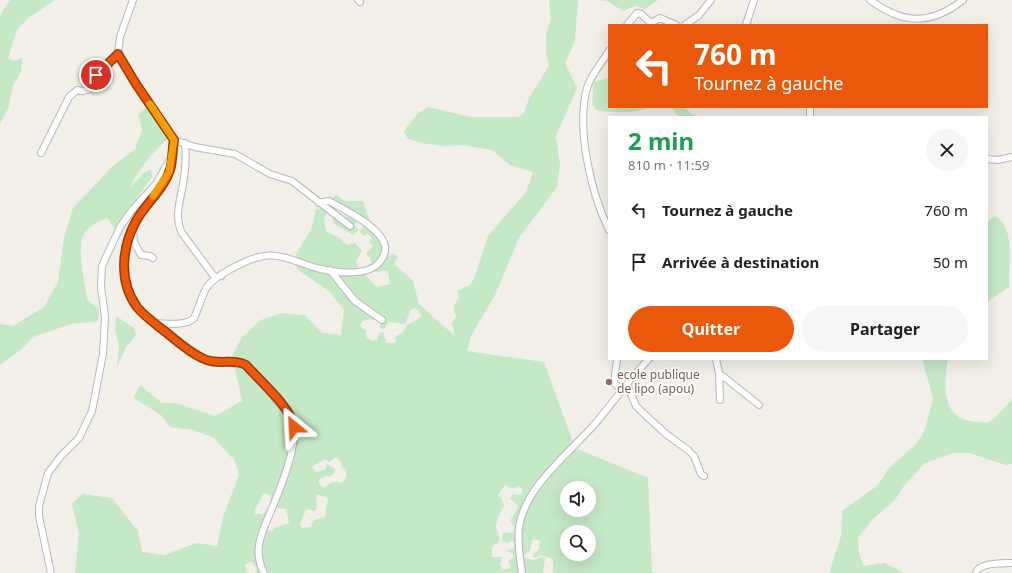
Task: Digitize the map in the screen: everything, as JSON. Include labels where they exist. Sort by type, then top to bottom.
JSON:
[{"type":"street","points":[[133,0],[120,37],[118,54],[136,84],[174,140],[236,154],[270,174],[292,181],[350,226]]},
{"type":"street","points":[[686,24],[698,15],[711,0]]},
{"type":"street","points":[[746,24],[754,0]]},
{"type":"street","points":[[870,0],[883,10],[899,17],[920,19],[932,18],[963,0]]},
{"type":"street","points":[[628,24],[637,13],[641,14],[651,23],[660,18],[674,24]]},
{"type":"street","points":[[608,53],[588,87],[584,138],[586,157],[595,193],[601,214],[608,228]]},
{"type":"street","points":[[41,153],[69,97],[77,90],[83,91],[90,89],[94,84],[96,75],[118,54]]},
{"type":"street","points":[[174,140],[170,169],[167,177],[143,209],[132,228],[124,255],[126,280],[130,296],[138,308],[154,323],[205,360],[218,363],[238,362],[246,365],[281,404],[294,422],[292,451],[260,536],[258,554],[264,573]]},
{"type":"street","points":[[184,143],[186,157],[179,204],[178,225],[186,239],[213,275],[216,277],[222,276]]},
{"type":"street","points":[[51,573],[39,516],[39,506],[48,474],[61,456],[79,438],[92,411],[103,354],[105,317],[101,287],[102,266],[120,227],[132,210],[156,184],[167,167],[172,152]]},
{"type":"street","points":[[988,159],[998,160],[1012,157]]},
{"type":"street","points":[[154,323],[185,323],[190,321],[196,314],[208,287],[222,276],[251,259],[262,256],[288,258],[320,269],[364,271],[372,268],[382,258],[385,247],[378,233],[358,218],[329,201],[319,203]]},
{"type":"street","points":[[132,228],[134,242],[141,255],[152,258]]},
{"type":"street","points":[[330,270],[355,301],[382,320]]},
{"type":"street","points":[[617,360],[614,383],[622,390]]},
{"type":"street","points":[[522,573],[520,527],[525,509],[531,498],[549,471],[594,424],[648,360]]},
{"type":"street","points":[[716,360],[719,373],[720,400]]},
{"type":"street","points":[[719,373],[759,405]]},
{"type":"street","points":[[627,384],[636,406],[666,434],[694,456],[701,474],[704,476]]},
{"type":"street","points":[[976,573],[979,567],[990,564],[1012,563]]},
{"type":"green space","points":[[10,0],[55,0],[28,18],[17,30],[8,58],[14,61],[22,58],[21,72],[13,86],[8,109],[0,124],[0,15]]},
{"type":"green space","points":[[549,0],[578,0],[575,41],[565,63],[577,88],[556,136],[560,165],[557,187],[519,238],[495,295],[471,336],[467,351],[544,362],[575,448],[648,478],[652,571],[656,573],[553,573],[553,559],[540,555],[534,558],[533,554],[539,550],[540,541],[534,539],[530,550],[524,555],[524,558],[534,560],[541,557],[545,558],[543,573],[254,573],[257,569],[251,561],[245,565],[249,573],[75,573],[79,533],[72,504],[82,494],[112,498],[138,531],[142,552],[164,555],[196,543],[217,546],[223,517],[239,475],[235,461],[214,438],[193,430],[170,427],[161,415],[134,398],[140,385],[162,403],[176,403],[215,416],[242,401],[232,357],[242,337],[261,320],[282,313],[305,315],[322,333],[341,335],[344,310],[330,292],[297,269],[296,254],[311,230],[316,209],[319,210],[336,195],[345,201],[363,201],[372,227],[389,242],[389,258],[392,253],[398,256],[394,264],[413,281],[419,304],[455,336],[452,323],[456,317],[454,309],[459,298],[457,291],[470,285],[474,279],[488,236],[526,192],[533,172],[510,165],[492,150],[462,145],[445,146],[421,143],[407,138],[404,131],[417,114],[429,107],[470,117],[519,117],[524,113],[529,98],[549,66],[546,52],[546,33],[551,20]],"holes":[[[337,208],[348,216],[342,221],[334,215],[333,223],[353,235],[359,230],[354,224],[358,221],[363,227],[360,232],[364,236],[368,234],[372,238],[369,242],[373,246],[366,254],[371,259],[371,272],[388,271],[390,284],[377,287],[358,268],[356,261],[362,251],[355,243],[347,245],[340,238],[326,231],[324,219],[327,213],[330,214]],[[415,308],[421,314],[421,317],[407,325],[403,332],[396,336],[395,343],[387,343],[383,332],[379,333],[377,340],[373,341],[367,338],[366,330],[360,325],[363,321],[370,319],[379,322],[381,324],[380,328],[384,329],[389,322],[405,324],[411,310]],[[335,457],[341,461],[342,468],[346,469],[346,477],[342,483],[333,482],[325,488],[319,484],[319,480],[326,476],[330,477],[335,472],[334,468],[327,464],[326,469],[317,472],[311,467],[326,459],[329,462]],[[505,485],[512,489],[518,486],[522,489],[522,493],[519,495],[513,494],[510,499],[519,506],[510,521],[514,526],[514,531],[503,533],[502,541],[507,543],[512,541],[514,542],[514,548],[506,551],[513,554],[513,558],[508,561],[511,566],[508,569],[502,569],[500,564],[502,557],[492,557],[492,546],[499,542],[496,524],[504,506],[502,498],[498,495]],[[264,493],[271,496],[269,507],[263,514],[255,514],[255,510]],[[316,494],[328,498],[325,517],[314,520],[310,527],[302,528],[300,524],[306,510],[309,509],[313,511],[317,509]],[[276,508],[286,509],[289,523],[274,528],[271,531],[267,530],[268,523]]]},
{"type":"green space","points":[[596,0],[658,0],[645,9],[636,6],[623,11],[607,1]]},
{"type":"green space","points":[[608,78],[608,108],[648,108],[624,112],[596,110],[592,104],[594,82]]},
{"type":"green space","points":[[148,106],[168,139],[146,161],[130,187],[145,172],[151,169],[152,177],[114,229],[108,218],[101,220],[87,230],[81,242],[82,268],[88,301],[99,309],[98,321],[71,324],[33,337],[22,349],[0,365],[0,324],[13,326],[44,307],[58,282],[64,238],[73,208],[114,165],[136,148],[142,131],[138,114]]},
{"type":"green space","points":[[671,108],[685,108],[695,116],[677,116]]},
{"type":"green space","points":[[994,216],[1004,225],[1009,239],[1010,255],[1009,287],[988,301],[988,221]]},
{"type":"green space","points":[[116,316],[134,328],[136,335],[126,347],[117,367],[119,345],[115,331]]},
{"type":"green space","points":[[922,360],[948,360],[945,385],[948,402],[957,416],[965,420],[987,423],[996,417],[1012,399],[1012,464],[1006,465],[969,453],[953,453],[925,463],[903,487],[895,500],[872,520],[858,538],[859,554],[864,566],[885,563],[904,573],[829,573],[841,536],[842,511],[877,486],[889,468],[916,444],[924,432],[933,398]]},
{"type":"slow traffic","points":[[150,104],[174,140],[169,172],[162,185],[153,196]]},
{"type":"place","name":"ecole publique de lipo (apou)","points":[[609,382]]},
{"type":"route","points":[[96,75],[103,66],[118,54],[136,84],[174,140],[170,169],[167,177],[136,220],[125,247],[124,271],[130,296],[138,308],[154,323],[202,358],[211,362],[238,362],[246,365],[281,404],[294,422],[294,427]]}]
